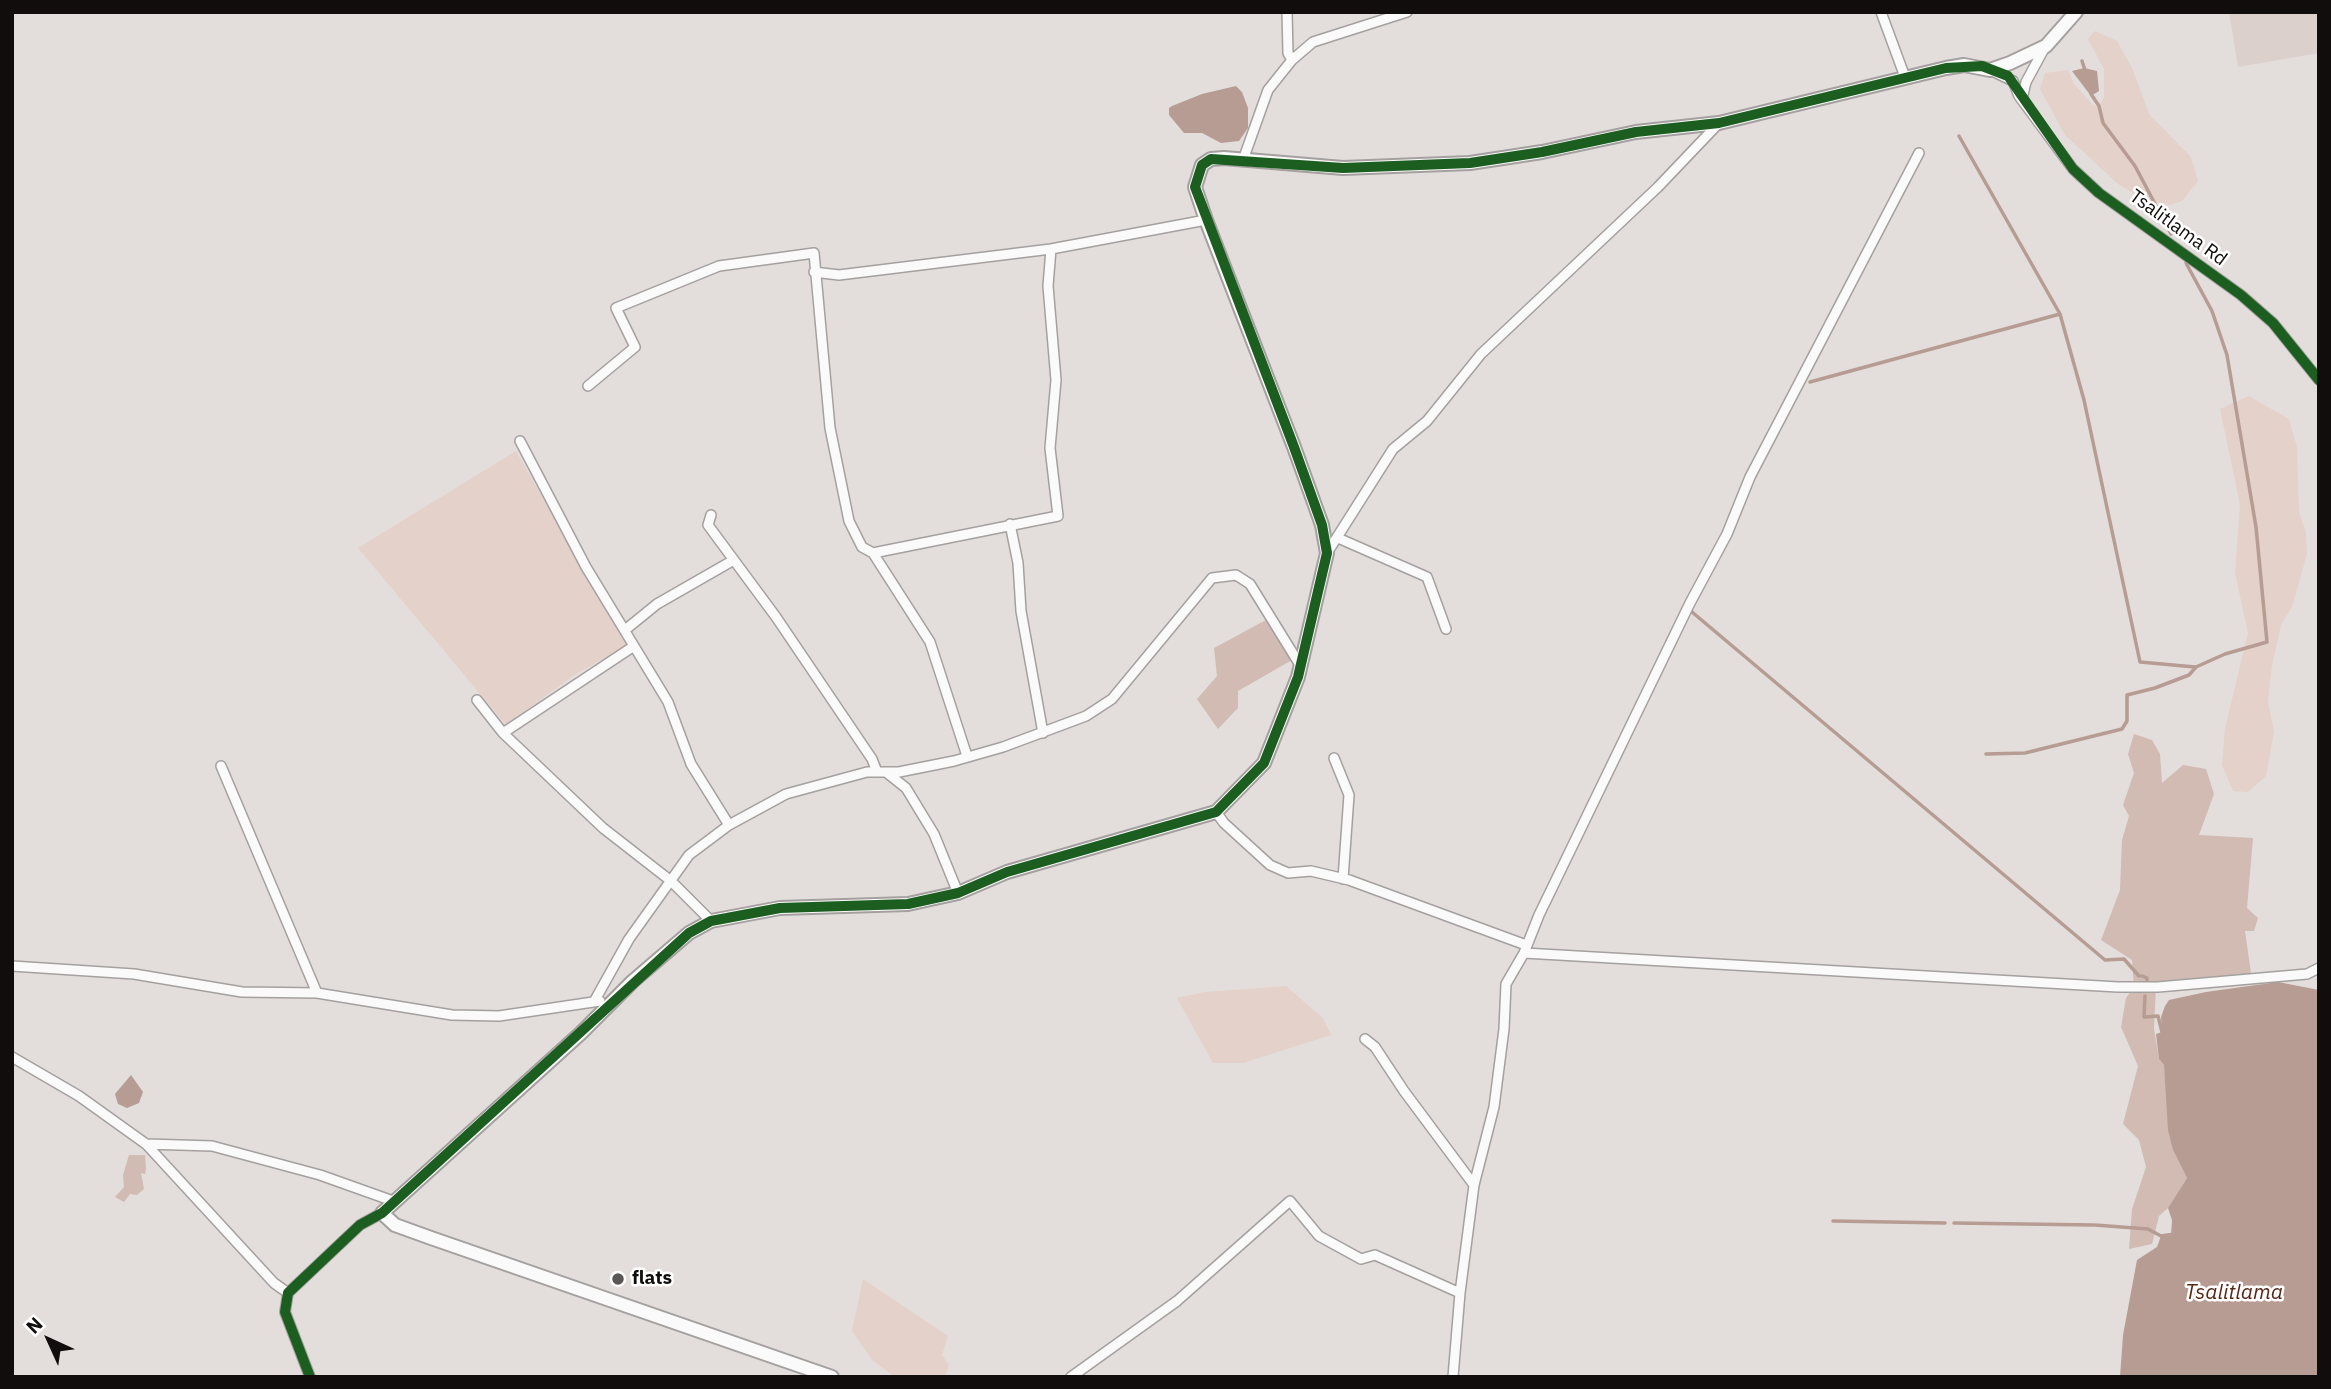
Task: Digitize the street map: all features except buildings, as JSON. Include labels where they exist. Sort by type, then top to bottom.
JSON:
[{"type":"street","points":[[1287,12],[1288,52],[1292,60]]},
{"type":"street","points":[[1243,160],[1268,90],[1292,60],[1313,42],[1324,37],[1407,12]]},
{"type":"street","points":[[1881,12],[1905,77]]},
{"type":"street","points":[[2022,99],[2026,82],[2046,46],[2076,12]]},
{"type":"street","points":[[2013,70],[2046,46]]},
{"type":"street","points":[[1327,553],[1322,525],[1294,447],[1195,187],[1202,165],[1211,159],[1343,167],[1470,163],[1542,152],[1636,132],[1719,123],[1964,65],[1990,70],[2013,70],[2031,66],[2031,73]]},
{"type":"street","points":[[2013,70],[2026,82]]},
{"type":"street","name":"Tsalitlama Rd","points":[[2013,70],[2022,99],[2073,169],[2099,193],[2241,295],[2273,323],[2319,380]]},
{"type":"street","points":[[310,1377],[285,1312],[288,1293],[360,1225],[382,1213],[689,933],[711,921],[780,908],[908,904],[958,893],[1007,872],[1216,812],[1264,763],[1300,665],[1327,553],[1393,449],[1427,421],[1481,355],[1658,187],[1719,123]]},
{"type":"street","points":[[1453,1377],[1460,1293],[1474,1185],[1494,1107],[1504,1029],[1506,984],[1690,603],[1727,534],[1750,478],[1919,153]]},
{"type":"street","points":[[814,272],[839,275],[1051,249],[1206,220]]},
{"type":"street","points":[[873,553],[1058,516],[1050,448],[1056,380],[1048,286],[1051,249]]},
{"type":"street","points":[[588,386],[635,347],[616,308],[719,266],[814,253],[830,428],[849,521],[862,547],[873,553],[930,642],[967,756]]},
{"type":"street","points":[[520,441],[586,567],[668,702],[691,764],[729,825]]},
{"type":"street","points":[[711,515],[708,525],[776,617],[881,772],[906,788],[934,834],[958,893]]},
{"type":"street","points":[[1010,524],[1018,563],[1021,611],[1043,733]]},
{"type":"street","points":[[1338,538],[1427,577],[1446,629]]},
{"type":"street","points":[[625,630],[657,604],[732,561]]},
{"type":"street","points":[[595,1000],[629,939],[689,855],[729,825],[786,794],[867,772],[940,764],[1043,733],[1086,716],[1112,699],[1203,586],[1219,575],[1236,575],[1250,584],[1300,665]]},
{"type":"street","points":[[503,733],[635,646]]},
{"type":"street","points":[[477,700],[503,733],[603,828],[671,881],[711,921]]},
{"type":"street","points":[[1334,758],[1349,795],[1343,878]]},
{"type":"street","points":[[221,766],[317,993]]},
{"type":"street","points":[[1216,812],[1224,823],[1270,866],[1288,873],[1311,872],[1343,878],[1525,949],[2118,987],[2158,987],[2307,974],[2319,968]]},
{"type":"street","points":[[12,966],[134,974],[242,992],[317,993],[452,1015],[499,1016],[595,1000],[612,1002]]},
{"type":"street","points":[[1365,1039],[1375,1047],[1474,1185]]},
{"type":"street","points":[[12,1058],[79,1096],[146,1144],[274,1283],[288,1293]]},
{"type":"street","points":[[146,1144],[212,1146],[320,1175],[393,1201]]},
{"type":"street","points":[[1071,1377],[1177,1301],[1290,1201],[1320,1236],[1361,1259],[1374,1255],[1460,1293]]},
{"type":"street","points":[[382,1213],[395,1225],[430,1238],[831,1377]]},
{"type":"shaded area","points":[[2229,12],[2319,12],[2319,53],[2238,67]]},
{"type":"shaded area","points":[[2095,31],[2117,41],[2133,70],[2149,114],[2191,157],[2198,181],[2182,201],[2170,205],[2143,199],[2118,184],[2065,135],[2040,89],[2045,73],[2068,70],[2074,84],[2094,106],[2099,106],[2104,97],[2104,69],[2088,39]]},
{"type":"shaded area","points":[[2249,396],[2289,419],[2297,447],[2299,512],[2306,532],[2307,554],[2292,607],[2281,625],[2272,666],[2268,702],[2274,731],[2266,776],[2248,792],[2233,791],[2222,765],[2225,728],[2248,633],[2235,573],[2240,505],[2220,409]]},
{"type":"shaded area","points":[[516,451],[627,645],[573,676],[506,725],[358,548]]},
{"type":"shaded area","points":[[1266,620],[1292,660],[1238,691],[1238,708],[1218,729],[1197,699],[1217,676],[1214,648]]},
{"type":"shaded area","points":[[2134,734],[2152,740],[2160,754],[2162,783],[2183,765],[2206,769],[2214,794],[2199,835],[2253,838],[2247,908],[2258,918],[2254,931],[2245,931],[2251,973],[2156,986],[2154,1029],[2159,1059],[2164,1065],[2173,1150],[2187,1178],[2168,1208],[2159,1216],[2152,1244],[2129,1249],[2132,1209],[2146,1167],[2139,1140],[2123,1124],[2138,1066],[2121,1027],[2126,998],[2134,987],[2132,960],[2101,940],[2120,890],[2122,840],[2129,816],[2123,805],[2134,773],[2128,754]]},
{"type":"shaded area","points":[[1286,986],[1323,1018],[1331,1035],[1243,1063],[1213,1063],[1177,998],[1204,992]]},
{"type":"shaded area","points":[[129,1155],[145,1155],[145,1174],[141,1173],[144,1189],[137,1195],[130,1194],[124,1202],[115,1197],[124,1187],[123,1175]]},
{"type":"shaded area","points":[[863,1279],[948,1336],[942,1355],[949,1365],[945,1377],[895,1377],[872,1360],[852,1331]]},
{"type":"water","points":[[2084,68],[2097,71],[2099,91],[2091,96],[2072,71]]},
{"type":"water","points":[[1236,86],[1242,92],[1248,108],[1248,128],[1239,141],[1221,143],[1202,133],[1184,133],[1169,115],[1169,108],[1172,106],[1202,94]]},
{"type":"water","name":"Tsalitlama","points":[[2278,982],[2319,990],[2319,1377],[2120,1377],[2123,1335],[2137,1260],[2157,1247],[2161,1236],[2171,1236],[2172,1220],[2168,1208],[2187,1178],[2173,1150],[2168,1130],[2164,1065],[2159,1059],[2156,1034],[2162,1032],[2161,1017],[2165,1006],[2169,1000],[2206,992]]},
{"type":"water","points":[[131,1075],[143,1092],[139,1103],[127,1108],[118,1104],[115,1094]]},
{"type":"waterway","points":[[2082,61],[2085,70]]},
{"type":"waterway","points":[[2091,94],[2099,106],[2103,123],[2135,166],[2171,234]]},
{"type":"waterway","points":[[1959,136],[2060,314],[2084,400],[2140,662],[2195,667]]},
{"type":"waterway","points":[[1986,754],[2025,753],[2122,729],[2127,721],[2127,695],[2189,675],[2196,667],[2225,654],[2267,642],[2256,527],[2227,355],[2212,311],[2186,263]]},
{"type":"waterway","points":[[1810,382],[2060,314]]},
{"type":"waterway","points":[[1692,612],[2105,960],[2124,959],[2139,976]]},
{"type":"waterway","points":[[2142,976],[2147,978],[2147,982]]},
{"type":"waterway","points":[[2145,996],[2144,1017],[2158,1016],[2162,1032]]},
{"type":"waterway","points":[[1833,1221],[1945,1223]]},
{"type":"waterway","points":[[1954,1223],[2093,1225]]},
{"type":"waterway","points":[[2095,1225],[2148,1229],[2161,1236],[2175,1234]]},
{"type":"cycle path","points":[[310,1377],[285,1312],[288,1293],[360,1225],[382,1213],[689,933],[711,921],[780,908],[908,904],[958,893],[1007,872],[1216,812],[1264,763],[1298,677],[1327,553],[1322,525],[1294,447],[1195,187],[1202,165],[1211,159],[1343,168],[1470,163],[1542,152],[1636,132],[1719,123],[1946,68],[1982,66],[2008,76],[2073,169],[2099,193],[2241,295],[2273,323],[2319,380]]},
{"type":"place","name":"flats","points":[[618,1279]]}]
